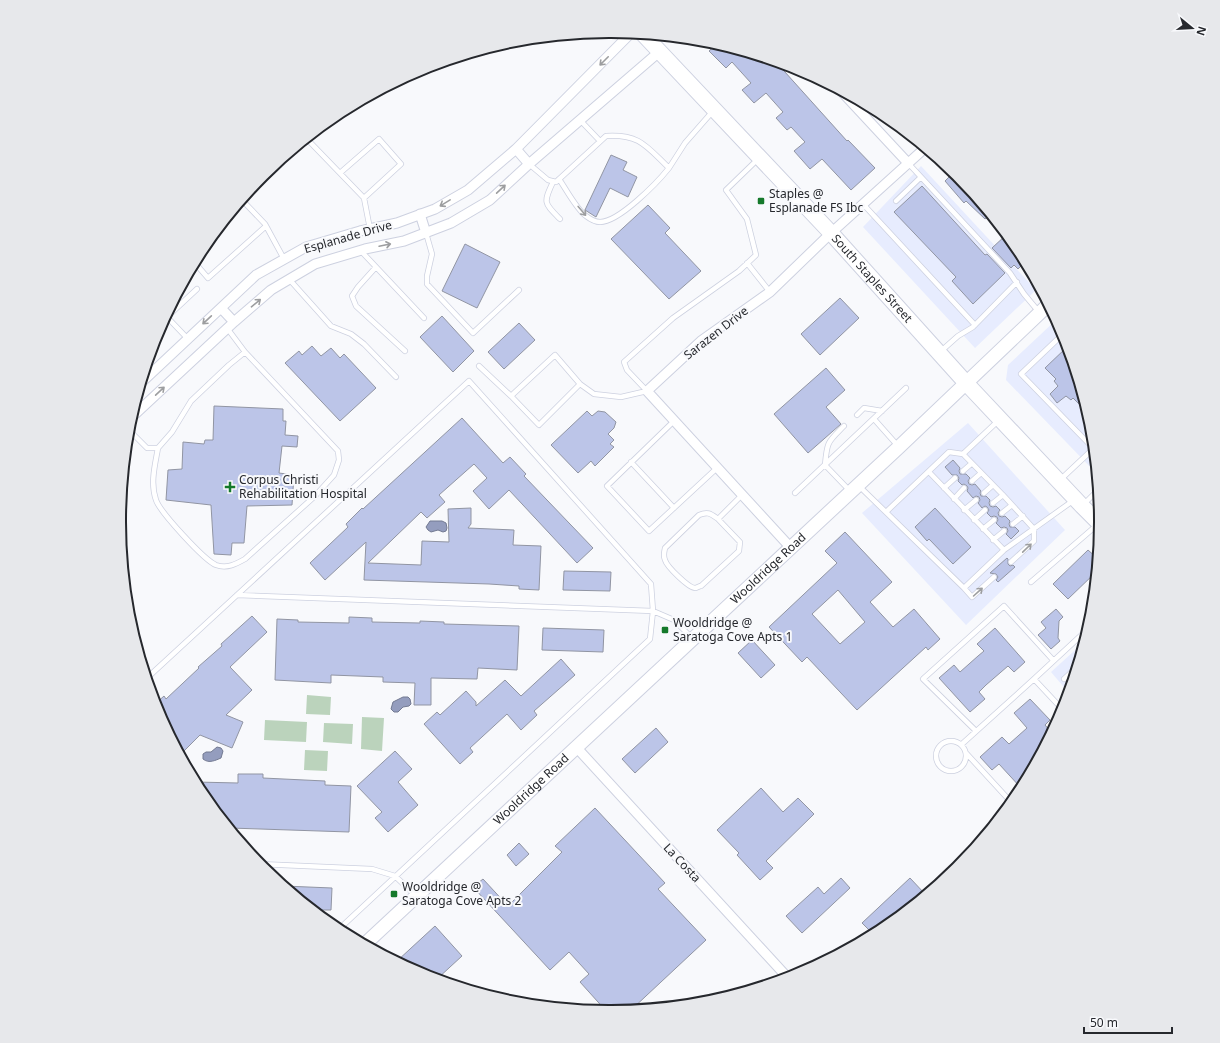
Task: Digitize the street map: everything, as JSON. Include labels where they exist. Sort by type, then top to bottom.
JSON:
[{"type":"main road","name":"South Staples Street","points":[[648,40],[831,233],[967,384],[1094,517]]},
{"type":"main road","name":"Wooldridge Road","points":[[369,940],[855,489],[967,384],[1044,309]]},
{"type":"street","name":"Esplanade Drive","points":[[149,375],[256,275],[306,247],[397,223],[435,209],[468,190],[516,149],[626,38]]},
{"type":"street","name":"Esplanade Drive","points":[[140,410],[230,325],[271,290],[289,279],[315,264],[404,241],[426,233],[451,223],[490,200],[529,164],[659,52]]},
{"type":"street","points":[[853,103],[908,163]]},
{"type":"street","points":[[516,149],[529,164]]},
{"type":"street","name":"Sarazen Drive","points":[[647,391],[701,341],[770,292],[831,233],[921,152]]},
{"type":"street","points":[[420,214],[426,233]]},
{"type":"street","points":[[221,308],[230,325]]},
{"type":"street","points":[[647,391],[791,548]]},
{"type":"street","name":"La Costa","points":[[577,748],[783,972]]},
{"type":"lane","points":[[559,179],[585,216],[594,221],[601,222],[614,218],[627,210],[663,175],[685,143],[714,110]]},
{"type":"lane","points":[[580,120],[600,141]]},
{"type":"lane","points":[[560,219],[547,206],[546,202],[547,194],[553,182],[556,182],[606,136],[617,135],[634,138],[646,146],[669,168]]},
{"type":"lane","points":[[340,173],[379,139],[401,164],[364,198]]},
{"type":"lane","points":[[310,142],[364,198],[370,229]]},
{"type":"lane","points":[[647,391],[627,370],[624,362],[673,318],[739,271],[756,255],[747,219],[726,190],[759,158]]},
{"type":"lane","points":[[908,163],[1010,273],[1024,294],[1044,309]]},
{"type":"lane","points":[[529,164],[548,180],[553,182]]},
{"type":"lane","points":[[896,201],[921,177]]},
{"type":"lane","points":[[245,204],[266,226],[284,259]]},
{"type":"lane","points":[[863,204],[975,325]]},
{"type":"lane","points":[[199,267],[208,278],[266,226]]},
{"type":"lane","points":[[426,233],[432,254],[427,276],[427,284],[473,333],[519,290]]},
{"type":"lane","points":[[361,251],[424,318]]},
{"type":"lane","points":[[747,263],[770,292]]},
{"type":"lane","points":[[376,267],[352,296],[356,306],[405,352]]},
{"type":"lane","points":[[289,279],[330,326],[351,334],[364,344],[396,377]]},
{"type":"lane","points":[[939,353],[958,336],[975,325],[1017,282]]},
{"type":"lane","points":[[175,309],[197,289]]},
{"type":"lane","points":[[170,322],[188,339]]},
{"type":"lane","points":[[230,325],[245,352],[338,451],[339,460],[334,476],[315,496],[245,559],[234,565],[226,567],[217,566],[210,562],[162,510],[156,501],[153,477],[158,448],[172,432],[191,401],[245,352]]},
{"type":"lane","points":[[1058,339],[1021,374],[1086,441]]},
{"type":"lane","points":[[511,396],[555,355],[580,384],[594,394],[621,397],[647,391]]},
{"type":"lane","points":[[479,366],[511,396],[539,426],[580,384]]},
{"type":"lane","points":[[151,674],[469,381],[651,584],[653,611],[650,639],[343,925]]},
{"type":"lane","points":[[795,493],[906,388]]},
{"type":"lane","points":[[857,414],[864,408],[882,411]]},
{"type":"lane","points":[[874,419],[899,447]]},
{"type":"lane","points":[[963,454],[1000,419]]},
{"type":"lane","points":[[674,420],[607,486],[649,531],[717,468]]},
{"type":"lane","points":[[825,465],[826,449],[830,440],[844,426]]},
{"type":"lane","points":[[135,436],[147,448],[158,448]]},
{"type":"lane","points":[[886,512],[949,452],[963,454],[1034,529],[1034,541],[1011,562]]},
{"type":"lane","points":[[1059,482],[1088,453]]},
{"type":"lane","points":[[631,462],[674,508]]},
{"type":"lane","points":[[963,471],[971,464]]},
{"type":"lane","points":[[825,465],[886,512],[972,597],[994,577]]},
{"type":"lane","points":[[929,472],[1004,550]]},
{"type":"lane","points":[[972,481],[981,473]]},
{"type":"lane","points":[[944,488],[955,478]]},
{"type":"lane","points":[[984,494],[993,485]]},
{"type":"lane","points":[[954,499],[964,488]]},
{"type":"lane","points":[[964,588],[1004,550],[1034,529],[1092,494]]},
{"type":"lane","points":[[718,519],[742,495]]},
{"type":"lane","points":[[993,503],[1003,495]]},
{"type":"lane","points":[[964,510],[976,500]]},
{"type":"lane","points":[[1002,513],[1012,505]]},
{"type":"lane","points":[[974,520],[985,510]]},
{"type":"lane","points":[[705,512],[710,513],[718,519],[740,542],[739,551],[701,586],[695,588],[690,587],[665,562],[663,554],[665,548],[699,515],[705,512]]},
{"type":"lane","points":[[1013,524],[1023,516]]},
{"type":"lane","points":[[983,529],[994,520]]},
{"type":"lane","points":[[1031,582],[1094,528]]},
{"type":"lane","points":[[993,540],[1004,531]]},
{"type":"lane","points":[[237,595],[653,611],[674,620],[693,639]]},
{"type":"lane","points":[[976,731],[923,679],[1004,606],[1053,660]]},
{"type":"lane","points":[[962,744],[1079,637]]},
{"type":"lane","points":[[1064,679],[1069,675]]},
{"type":"lane","points":[[1034,679],[1058,705]]},
{"type":"lane","points":[[966,753],[964,763],[957,770],[947,771],[938,765],[936,760],[936,750],[942,742],[952,740],[962,744],[966,753],[1007,797]]},
{"type":"lane","points":[[270,864],[372,869],[395,876],[416,896]]},
{"type":"shaded area","points":[[921,166],[1032,286],[1035,291],[975,348],[863,227]]},
{"type":"shaded area","points":[[1052,324],[1068,366],[1077,396],[1084,427],[1090,467],[1006,380],[1008,365]]},
{"type":"shaded area","points":[[968,423],[1065,530],[966,625],[862,513]]},
{"type":"shaded area","points":[[1076,649],[1064,687],[1051,672]]},
{"type":"green space","points":[[307,695],[331,697],[330,715],[306,714]]},
{"type":"green space","points":[[362,717],[384,718],[382,751],[361,749]]},
{"type":"green space","points":[[265,720],[307,722],[306,742],[264,740]]},
{"type":"green space","points":[[324,723],[353,724],[352,744],[323,742]]},
{"type":"green space","points":[[305,750],[328,751],[327,771],[304,770]]},
{"type":"water","points":[[430,521],[442,521],[446,523],[446,531],[443,532],[438,530],[431,532],[426,527]]},
{"type":"water","points":[[403,697],[408,697],[411,704],[403,707],[398,712],[394,712],[391,709],[393,702]]},
{"type":"water","points":[[217,747],[221,748],[223,751],[221,758],[215,761],[203,759],[203,754],[206,752],[211,752]]},
{"type":"building","points":[[712,49],[735,54],[784,71],[847,141],[848,140],[875,168],[851,190],[822,159],[810,169],[794,151],[805,142],[791,127],[787,130],[776,118],[783,112],[766,93],[754,103],[742,90],[751,83],[732,62],[726,68],[709,51]]},
{"type":"building","points":[[611,155],[627,162],[623,170],[637,177],[628,197],[610,188],[596,217],[585,210]]},
{"type":"building","points":[[949,177],[986,218],[985,219],[966,201],[964,203],[945,181]]},
{"type":"building","points":[[922,186],[985,255],[987,254],[1005,273],[973,304],[952,281],[956,277],[894,212]]},
{"type":"building","points":[[648,205],[670,228],[665,233],[701,271],[669,299],[611,239]]},
{"type":"building","points":[[1002,239],[1020,266],[1018,269],[1014,265],[1011,268],[992,248]]},
{"type":"building","points":[[465,244],[500,262],[477,308],[442,291]]},
{"type":"building","points":[[840,298],[859,318],[820,355],[801,334]]},
{"type":"building","points":[[442,316],[474,351],[453,372],[420,337]]},
{"type":"building","points":[[519,323],[535,340],[504,369],[488,352]]},
{"type":"building","points":[[312,346],[321,356],[331,348],[340,358],[344,354],[376,388],[340,421],[285,363],[299,351],[302,355]]},
{"type":"building","points":[[1063,351],[1079,404],[1073,398],[1071,400],[1066,396],[1057,403],[1050,394],[1058,386],[1054,381],[1056,379],[1045,368]]},
{"type":"building","points":[[826,368],[845,390],[826,407],[841,424],[808,453],[774,414]]},
{"type":"building","name":"Corpus Christi Rehabilitation Hospital","points":[[214,406],[283,409],[283,421],[286,421],[285,435],[298,436],[297,447],[282,446],[279,473],[294,475],[292,505],[247,506],[244,543],[232,543],[231,555],[214,554],[211,505],[166,500],[168,470],[182,469],[183,442],[204,444],[205,440],[213,440]]},
{"type":"building","points":[[587,411],[592,416],[598,411],[605,412],[616,422],[614,428],[608,434],[614,440],[610,444],[614,447],[595,466],[591,461],[578,473],[551,445]]},
{"type":"building","points":[[462,418],[503,463],[510,457],[526,474],[524,476],[593,548],[577,563],[509,490],[489,509],[473,491],[487,478],[474,464],[439,495],[445,502],[427,518],[421,512],[368,563],[421,565],[422,541],[449,542],[448,509],[471,508],[471,524],[468,528],[514,530],[513,545],[541,546],[539,590],[519,589],[519,586],[489,584],[364,580],[366,542],[325,580],[310,563],[348,527],[346,524],[362,508],[363,509]]},
{"type":"building","points":[[953,460],[960,468],[960,474],[966,474],[970,478],[968,481],[969,484],[975,484],[981,491],[981,496],[986,496],[990,500],[990,506],[996,506],[1000,510],[998,513],[999,516],[1005,516],[1010,521],[1010,527],[1015,527],[1019,531],[1011,539],[1006,534],[1008,531],[1007,528],[1001,528],[996,523],[998,520],[997,517],[991,517],[987,513],[989,510],[987,507],[985,506],[982,508],[978,503],[980,500],[979,497],[976,496],[973,498],[967,491],[967,486],[964,484],[962,485],[958,481],[959,478],[957,475],[952,475],[945,467]]},
{"type":"building","points":[[935,508],[971,547],[953,564],[929,539],[927,541],[915,527]]},
{"type":"building","points":[[845,532],[892,582],[870,602],[893,627],[914,609],[940,639],[928,650],[926,647],[857,710],[807,657],[802,662],[769,627],[837,563],[825,551]],"holes":[[[838,590],[865,622],[840,644],[812,614]]]},
{"type":"building","points":[[1088,550],[1092,554],[1090,578],[1068,599],[1053,584]]},
{"type":"building","points":[[1007,558],[1008,564],[1015,567],[998,582],[996,580],[998,577],[996,574],[990,573]]},
{"type":"building","points":[[564,571],[611,572],[610,591],[563,590]]},
{"type":"building","points":[[1056,609],[1063,617],[1059,621],[1058,638],[1060,641],[1051,649],[1038,635],[1046,628],[1041,622]]},
{"type":"building","points":[[252,616],[267,632],[230,667],[252,690],[226,715],[243,722],[232,748],[200,735],[184,751],[160,699],[164,696],[166,699],[199,668],[198,667],[222,646],[221,644]]},
{"type":"building","points":[[349,617],[372,618],[372,622],[420,623],[420,621],[444,622],[444,624],[519,626],[517,670],[478,668],[477,679],[431,678],[431,705],[414,705],[415,683],[383,682],[383,677],[331,675],[331,683],[275,680],[277,619],[298,620],[298,622],[349,623]]},
{"type":"building","points":[[543,628],[604,630],[603,652],[542,650]]},
{"type":"building","points":[[995,628],[1025,662],[1014,672],[1008,666],[986,685],[979,692],[985,699],[970,712],[939,678],[954,665],[960,672],[984,651],[977,644]]},
{"type":"building","points":[[752,640],[775,665],[761,678],[738,653]]},
{"type":"building","points":[[561,659],[575,675],[534,711],[537,715],[521,730],[507,714],[470,748],[473,752],[460,764],[424,724],[437,712],[440,715],[466,691],[476,702],[476,706],[505,680],[521,696]]},
{"type":"building","points":[[1030,699],[1050,720],[1045,725],[1047,728],[1044,735],[1016,783],[999,764],[992,770],[980,757],[1002,737],[1009,744],[1027,728],[1014,713]]},
{"type":"building","points":[[656,728],[668,742],[635,773],[622,759]]},
{"type":"building","points":[[395,751],[412,769],[398,782],[418,805],[388,832],[375,818],[382,812],[357,786]]},
{"type":"building","points":[[238,774],[263,774],[263,778],[325,781],[325,785],[351,786],[349,832],[236,828],[203,782],[238,783]]},
{"type":"building","points":[[761,788],[783,812],[798,798],[814,814],[766,861],[773,868],[760,880],[737,855],[739,853],[717,830]]},
{"type":"building","points":[[595,808],[665,883],[658,889],[706,940],[637,1004],[600,1005],[580,982],[589,974],[569,952],[550,970],[473,887],[483,879],[508,906],[562,852],[555,846]]},
{"type":"building","points":[[519,843],[529,854],[516,866],[507,855]]},
{"type":"building","points":[[841,878],[850,888],[802,933],[786,916],[818,887],[824,894]]},
{"type":"building","points":[[910,878],[922,891],[879,924],[869,930],[862,923]]},
{"type":"building","points":[[293,886],[332,888],[331,910],[323,910]]},
{"type":"building","points":[[435,926],[462,956],[442,974],[401,957]]},
{"type":"place","name":"Staples @ Esplanade FS Ibc","points":[[761,201]]},
{"type":"place","name":"Corpus Christi Rehabilitation Hospital","points":[[230,487]]},
{"type":"place","name":"Wooldridge @ Saratoga Cove Apts 1","points":[[665,630]]},
{"type":"place","name":"Wooldridge @ Saratoga Cove Apts 2","points":[[394,894]]}]
